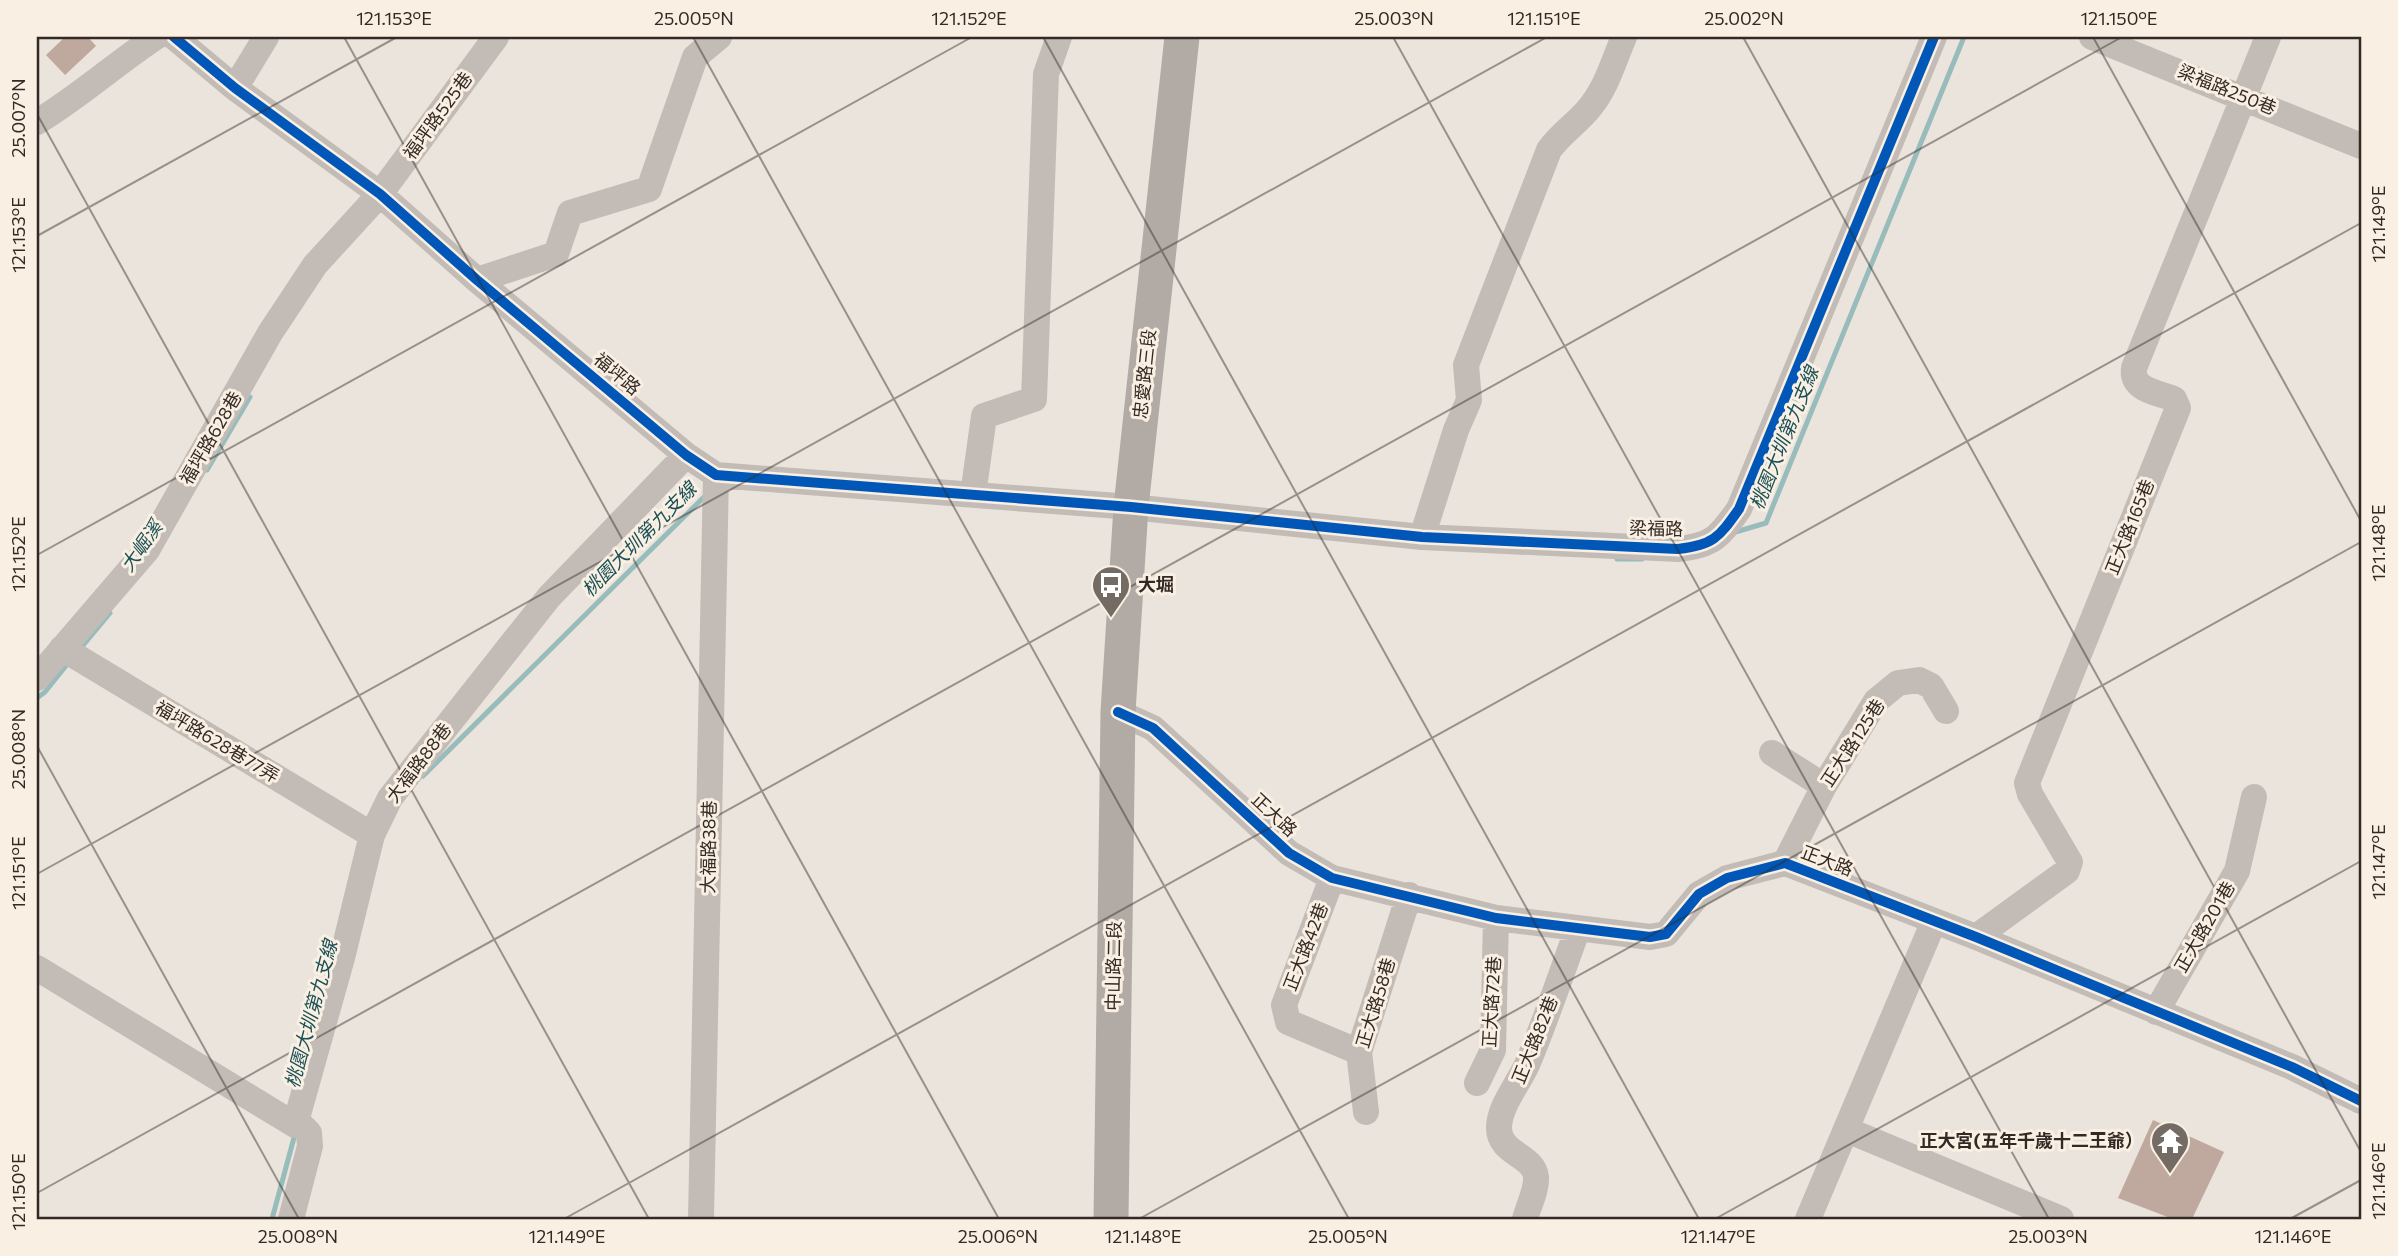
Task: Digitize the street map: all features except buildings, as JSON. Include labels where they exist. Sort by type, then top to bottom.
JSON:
[{"type":"main road","name":"忠愛路三段","points":[[1118,712],[1131,513],[1182,37]]},
{"type":"main road","name":"中山路二段","points":[[1111,1219],[1118,712]]},
{"type":"street","points":[[37,122],[68,103],[156,37]]},
{"type":"street","name":"福坪路","points":[[174,37],[235,88],[380,194],[477,280],[686,455],[716,475],[972,495],[1131,513]]},
{"type":"street","points":[[235,88],[266,37]]},
{"type":"street","name":"福坪路525巷","points":[[380,194],[496,37]]},
{"type":"street","points":[[477,280],[556,254],[570,214],[649,189],[695,57],[719,37]]},
{"type":"street","points":[[972,495],[984,416],[1034,399],[1046,74],[1059,37]]},
{"type":"street","points":[[1422,537],[1456,430],[1469,400],[1466,365],[1549,150],[1560,135],[1590,108],[1604,86],[1624,37]]},
{"type":"street","name":"梁福路","points":[[1131,513],[1422,537],[1678,549],[1701,546],[1721,534],[1739,509],[1934,37]]},
{"type":"street","name":"梁福路250巷","points":[[2092,37],[2361,146]]},
{"type":"street","points":[[2243,96],[2268,37]]},
{"type":"street","name":"正大路165巷","points":[[1976,937],[2070,867],[2070,862],[2030,794],[2027,783],[2178,408],[2174,399],[2137,385],[2133,377],[2134,368],[2243,96]]},
{"type":"street","name":"福坪路628巷","points":[[37,678],[147,550],[271,333],[315,265],[380,194]]},
{"type":"street","name":"大福路88巷","points":[[295,1125],[342,958],[372,835],[390,798],[549,597],[686,455]]},
{"type":"street","name":"大福路38巷","points":[[701,1219],[716,475]]},
{"type":"street","name":"福坪路628巷77弄","points":[[62,648],[372,835]]},
{"type":"street","name":"正大路125巷","points":[[1785,863],[1824,786],[1876,701],[1898,683],[1919,680],[1931,686],[1946,711]]},
{"type":"street","name":"正大路","points":[[1118,712],[1153,728],[1289,853],[1332,878],[1496,918],[1650,937],[1666,934],[1699,894],[1727,878],[1785,863],[1976,937],[2292,1067],[2361,1101]]},
{"type":"street","points":[[1772,753],[1824,786]]},
{"type":"street","name":"正大路201巷","points":[[2156,1012],[2237,871],[2254,797]]},
{"type":"street","name":"正大路42巷","points":[[1332,878],[1284,1005],[1288,1022],[1359,1052]]},
{"type":"street","name":"正大路58巷","points":[[1366,1112],[1359,1052],[1409,895]]},
{"type":"street","name":"正大路72巷","points":[[1477,1083],[1493,1050],[1496,918]]},
{"type":"street","points":[[1808,1219],[1934,921]]},
{"type":"street","name":"正大路82巷","points":[[1525,1219],[1536,1179],[1533,1167],[1500,1140],[1499,1127],[1504,1106],[1529,1062],[1578,928]]},
{"type":"street","points":[[37,968],[295,1125],[302,1126],[309,1133],[310,1146],[290,1219]]},
{"type":"street","points":[[1847,1130],[2061,1219]]},
{"type":"street","points":[[1503,1219],[1508,1219]]},
{"type":"waterway","name":"桃園大圳第九支線","points":[[1732,533],[1766,523],[1964,37]]},
{"type":"waterway","name":"大崛溪","points":[[207,470],[250,397]]},
{"type":"waterway","name":"桃園大圳第九支線","points":[[423,776],[707,494]]},
{"type":"waterway","name":"桃園大圳第九支線","points":[[1617,559],[1642,559]]},
{"type":"waterway","name":"大崛溪","points":[[80,649],[110,613]]},
{"type":"waterway","name":"大崛溪","points":[[37,698],[69,662]]},
{"type":"waterway","name":"桃園大圳第九支線","points":[[272,1219],[295,1134]]},
{"type":"cycle path","points":[[174,37],[235,88],[380,194],[477,280],[686,455],[716,475],[1131,507],[1422,537],[1678,549],[1708,542],[1720,533],[1739,509],[1934,37]]},
{"type":"cycle path","points":[[1118,712],[1153,728],[1289,853],[1332,878],[1496,918],[1650,937],[1666,934],[1699,894],[1727,878],[1785,863],[1976,937],[2292,1067],[2361,1101]]},
{"type":"place","name":"大堀","points":[[1111,619]]},
{"type":"place","name":"正大宮(五年千歲十二王爺）","points":[[2170,1175]]}]
